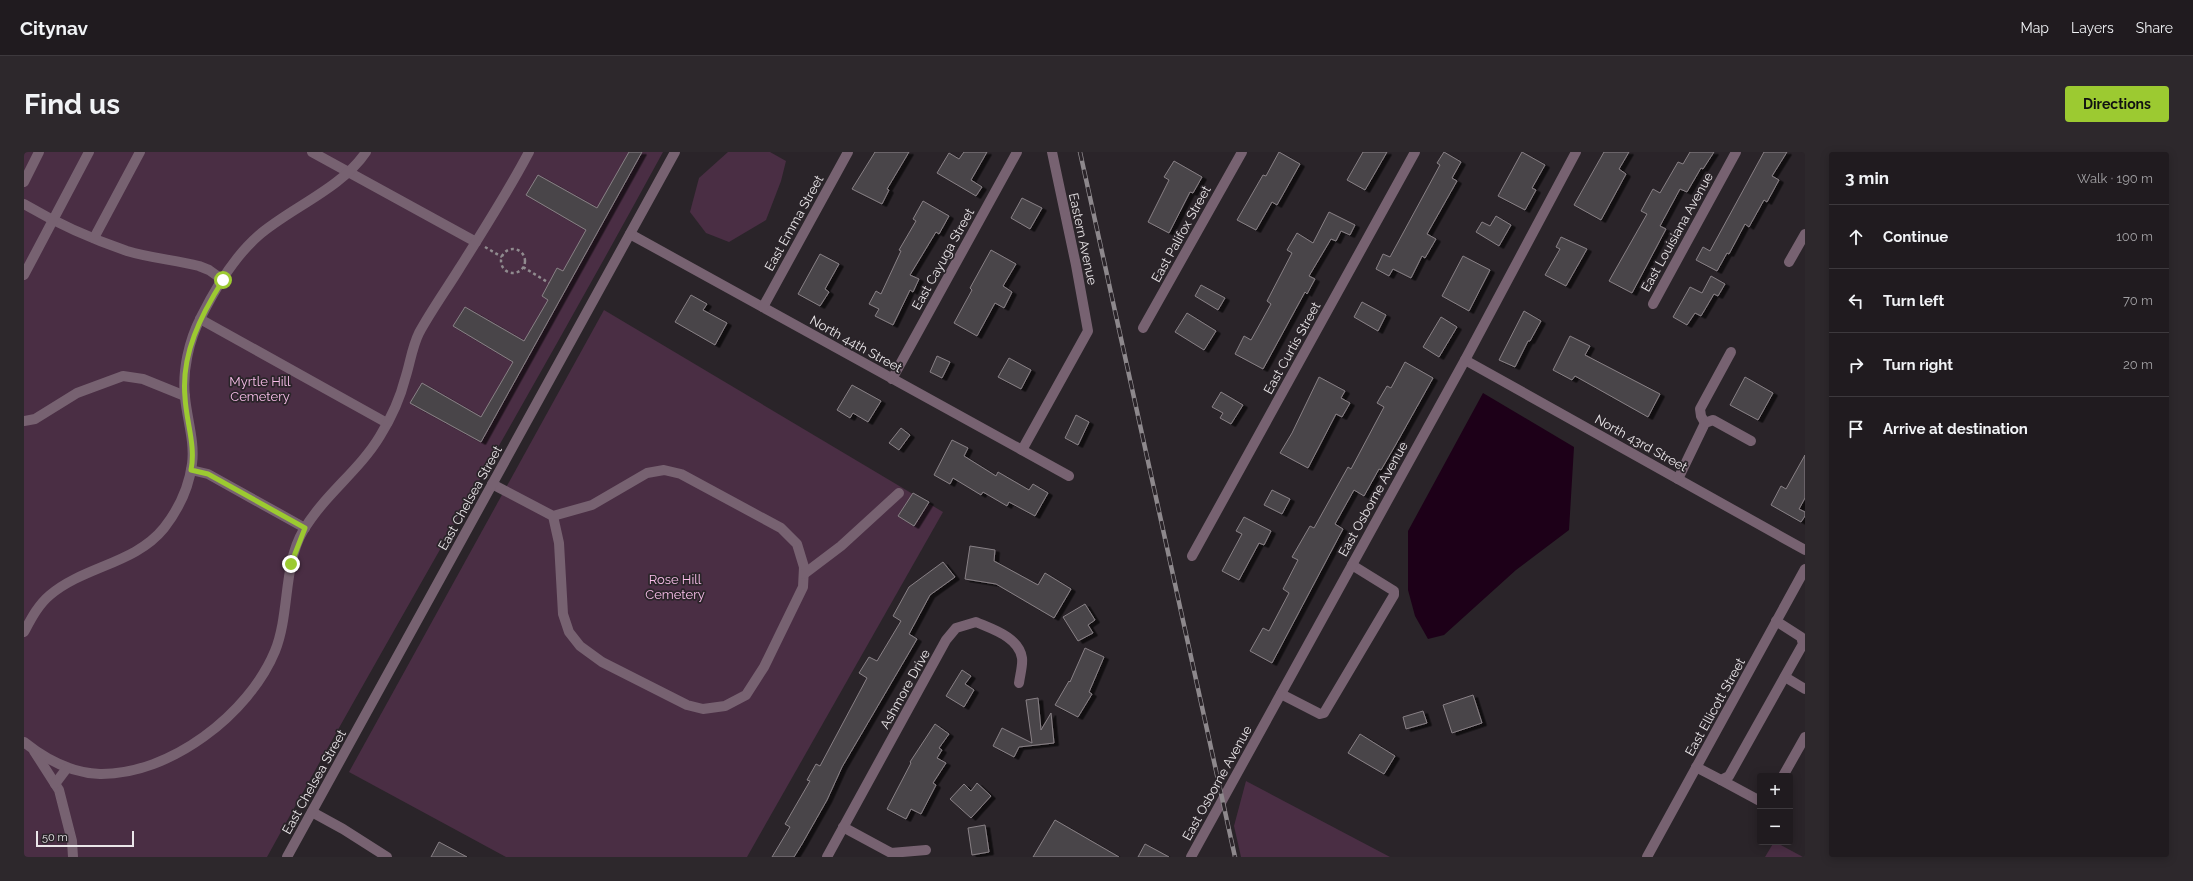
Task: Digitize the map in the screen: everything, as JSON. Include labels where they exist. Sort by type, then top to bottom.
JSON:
[{"type":"street","points":[[24,182],[40,152]]},
{"type":"street","points":[[24,275],[89,152]]},
{"type":"street","points":[[94,238],[140,152]]},
{"type":"street","points":[[312,152],[476,242]]},
{"type":"street","points":[[24,632],[35,612],[50,595],[80,578],[132,554],[147,545],[164,528],[186,490],[191,470],[190,434],[184,396],[187,358],[200,319],[232,266],[258,236],[360,161],[366,152]]},
{"type":"street","points":[[24,742],[33,749],[67,768],[99,774],[128,772],[162,760],[193,744],[220,724],[244,700],[264,672],[275,650],[286,602],[291,564],[305,528],[316,509],[361,463],[387,423],[405,382],[418,334],[476,242],[529,152]]},
{"type":"street","name":"East Chelsea Street","points":[[287,857],[675,152]]},
{"type":"street","name":"East Emma Street","points":[[762,308],[848,152]]},
{"type":"street","name":"East Cayuga Street","points":[[892,379],[1017,152]]},
{"type":"street","name":"Eastern Avenue","points":[[1022,450],[1088,331],[1076,265],[1052,152]]},
{"type":"street","name":"East Palifox Street","points":[[1143,328],[1242,152]]},
{"type":"street","name":"East Curtis Street","points":[[1192,556],[1415,152]]},
{"type":"street","name":"East Osborne Avenue","points":[[1191,857],[1464,360],[1576,152]]},
{"type":"street","name":"East Louisiana Avenue","points":[[1652,304],[1736,152]]},
{"type":"street","points":[[24,204],[53,220],[128,251],[199,266],[210,270],[223,280]]},
{"type":"street","name":"North 44th Street","points":[[630,234],[1069,476]]},
{"type":"street","points":[[1789,262],[1805,234]]},
{"type":"street","points":[[200,319],[387,423]]},
{"type":"street","points":[[1705,423],[1701,416],[1700,409],[1731,352]]},
{"type":"street","name":"North 43rd Street","points":[[1464,360],[1805,550]]},
{"type":"street","points":[[24,421],[35,419],[77,393],[124,376],[143,379],[184,396]]},
{"type":"street","points":[[1678,479],[1705,423],[1713,420],[1751,440]]},
{"type":"street","points":[[191,470],[208,474],[305,528]]},
{"type":"street","points":[[492,484],[553,516],[592,505],[647,473],[664,470],[681,474],[781,528],[797,544],[804,568],[803,588],[764,667],[746,695],[725,706],[703,709],[687,705],[602,662],[580,646],[569,632],[563,614],[559,543],[553,516]]},
{"type":"street","points":[[804,574],[841,546],[899,493]]},
{"type":"street","points":[[1281,694],[1320,714],[1324,713],[1384,614],[1394,595],[1394,591],[1352,565]]},
{"type":"street","name":"East Ellicott Street","points":[[1647,857],[1805,569]]},
{"type":"street","points":[[1721,780],[1729,776],[1803,644],[1801,637],[1776,621]]},
{"type":"street","name":"Ashmore Drive","points":[[827,857],[946,640],[956,628],[976,622],[995,630],[1013,641],[1022,657],[1019,683]]},
{"type":"street","points":[[1785,676],[1805,689]]},
{"type":"street","points":[[1785,773],[1805,737]]},
{"type":"street","points":[[33,749],[55,784],[66,816],[72,841],[73,857]]},
{"type":"street","points":[[1696,767],[1757,798]]},
{"type":"street","points":[[55,784],[67,768]]},
{"type":"street","points":[[312,812],[343,829],[386,857]]},
{"type":"street","points":[[843,827],[891,853],[926,850]]},
{"type":"path","points":[[476,242],[502,257]]},
{"type":"path","points":[[507,251],[518,251],[524,256],[523,267],[515,273],[508,272],[502,267],[502,257],[507,251]]},
{"type":"path","points":[[523,267],[549,283]]},
{"type":"green space","name":"Myrtle Hill Cemetery","points":[[24,152],[663,152],[565,329],[267,857],[24,857]]},
{"type":"green space","points":[[728,152],[770,152],[786,161],[781,181],[766,220],[729,242],[706,233],[690,212],[699,178]]},
{"type":"green space","name":"Rose Hill Cemetery","points":[[604,310],[943,512],[747,857],[506,857],[349,772]]},
{"type":"green space","points":[[1246,781],[1390,857],[1241,857],[1234,826]]},
{"type":"green space","points":[[1772,845],[1781,845],[1803,857],[1765,857]]},
{"type":"shaded area","points":[[1483,393],[1574,447],[1569,530],[1516,570],[1444,635],[1428,639],[1415,616],[1408,590],[1408,531]]},
{"type":"building","points":[[629,152],[642,152],[481,442],[410,403],[422,383],[481,417],[513,362],[453,326],[465,307],[524,341],[548,300],[542,296],[557,268],[563,271],[586,230],[526,195],[538,175],[597,208]]},
{"type":"building","points":[[875,152],[909,152],[887,189],[889,190],[882,204],[852,189]]},
{"type":"building","points":[[964,152],[987,152],[971,180],[982,187],[976,196],[937,173],[949,153],[959,159]]},
{"type":"building","points":[[1279,152],[1300,164],[1277,205],[1272,202],[1256,230],[1237,220],[1263,175],[1266,176]]},
{"type":"building","points":[[1363,152],[1387,152],[1365,190],[1347,180]]},
{"type":"building","points":[[1444,152],[1461,162],[1452,178],[1457,181],[1427,234],[1436,239],[1425,258],[1422,256],[1411,278],[1393,269],[1389,276],[1376,269],[1383,254],[1390,257],[1440,165],[1437,163]]},
{"type":"building","points":[[1522,152],[1545,165],[1532,188],[1536,190],[1525,210],[1498,196]]},
{"type":"building","points":[[1604,152],[1629,152],[1619,169],[1626,174],[1601,220],[1574,205]]},
{"type":"building","points":[[1690,152],[1714,152],[1703,169],[1701,168],[1687,192],[1680,189],[1660,226],[1666,229],[1632,293],[1609,281],[1647,214],[1641,211],[1653,189],[1660,193],[1678,162],[1683,164]]},
{"type":"building","points":[[1764,152],[1787,152],[1772,176],[1779,180],[1767,202],[1764,200],[1749,227],[1745,224],[1729,254],[1727,253],[1717,271],[1696,260],[1703,247],[1710,251]]},
{"type":"building","points":[[1174,161],[1202,177],[1193,193],[1190,192],[1169,233],[1148,222],[1169,180],[1164,177]]},
{"type":"building","points":[[1022,198],[1042,208],[1030,229],[1011,218]]},
{"type":"building","points":[[923,201],[949,216],[939,234],[936,232],[910,275],[919,279],[913,292],[910,290],[893,325],[875,316],[879,309],[869,304],[876,291],[881,294],[901,251],[899,250],[916,221],[913,219]]},
{"type":"building","points":[[1329,212],[1355,225],[1350,235],[1341,231],[1336,241],[1331,239],[1309,276],[1315,279],[1307,294],[1305,292],[1263,369],[1235,354],[1244,336],[1251,340],[1271,304],[1267,301],[1292,253],[1287,250],[1297,233],[1313,243]]},
{"type":"building","points":[[1496,216],[1511,225],[1499,246],[1476,232],[1482,222],[1490,226]]},
{"type":"building","points":[[1561,237],[1587,249],[1566,286],[1545,275],[1560,249],[1556,247]]},
{"type":"building","points":[[991,250],[1016,264],[1003,286],[1012,292],[1004,308],[995,303],[977,336],[954,323],[972,290],[970,288]]},
{"type":"building","points":[[820,254],[839,264],[825,289],[829,292],[820,306],[798,294]]},
{"type":"building","points":[[1463,256],[1490,270],[1469,311],[1442,296]]},
{"type":"building","points":[[1711,276],[1725,284],[1718,296],[1714,294],[1701,316],[1695,313],[1687,325],[1673,317],[1690,287],[1702,293]]},
{"type":"building","points":[[1201,285],[1225,298],[1218,310],[1195,296]]},
{"type":"building","points":[[691,295],[707,304],[703,310],[727,323],[715,345],[675,322]]},
{"type":"building","points":[[1362,302],[1386,315],[1378,331],[1354,317]]},
{"type":"building","points":[[1524,311],[1541,321],[1530,341],[1528,341],[1515,367],[1499,360]]},
{"type":"building","points":[[1187,313],[1216,331],[1204,350],[1175,332]]},
{"type":"building","points":[[1441,317],[1457,327],[1439,357],[1423,347]]},
{"type":"building","points":[[1570,336],[1590,346],[1585,355],[1660,394],[1648,417],[1575,376],[1572,380],[1553,370]]},
{"type":"building","points":[[937,356],[950,362],[942,378],[930,372]]},
{"type":"building","points":[[1009,358],[1031,370],[1021,389],[998,377]]},
{"type":"building","points":[[1405,362],[1433,378],[1381,470],[1379,469],[1364,496],[1354,490],[1335,524],[1343,529],[1272,663],[1250,651],[1263,628],[1269,631],[1289,593],[1283,589],[1298,560],[1292,557],[1310,526],[1314,528],[1348,467],[1351,469],[1384,407],[1377,403],[1387,386],[1391,388]]},
{"type":"building","points":[[1319,377],[1345,391],[1341,398],[1350,403],[1342,417],[1336,414],[1308,468],[1280,453],[1292,433]]},
{"type":"building","points":[[1745,377],[1773,393],[1758,420],[1730,405]]},
{"type":"building","points":[[852,385],[881,401],[868,422],[853,413],[850,418],[837,410]]},
{"type":"building","points":[[1221,392],[1243,405],[1231,424],[1220,418],[1223,413],[1212,407]]},
{"type":"building","points":[[1076,415],[1089,422],[1078,445],[1065,438]]},
{"type":"building","points":[[901,428],[910,435],[899,450],[889,443]]},
{"type":"building","points":[[952,440],[968,448],[964,456],[996,476],[998,472],[1029,490],[1033,484],[1048,493],[1035,516],[1009,502],[1007,506],[983,492],[981,495],[953,478],[950,484],[934,475]]},
{"type":"building","points":[[1805,455],[1805,498],[1799,509],[1805,512],[1805,516],[1801,522],[1771,505],[1781,486],[1786,489]]},
{"type":"building","points":[[1272,490],[1290,499],[1282,514],[1264,505]]},
{"type":"building","points":[[913,493],[929,502],[914,526],[898,516]]},
{"type":"building","points":[[1244,517],[1271,531],[1264,545],[1259,543],[1239,580],[1222,571],[1242,534],[1236,531]]},
{"type":"building","points":[[970,546],[995,550],[994,561],[1038,585],[1045,573],[1071,589],[1054,618],[996,584],[965,579]]},
{"type":"building","points":[[943,562],[955,577],[930,595],[909,634],[917,639],[842,767],[827,800],[802,844],[794,857],[772,857],[790,827],[785,824],[810,781],[807,780],[816,764],[820,766],[867,678],[859,673],[869,657],[877,661],[901,621],[893,616],[909,587]]},
{"type":"building","points":[[1085,604],[1095,620],[1088,625],[1093,633],[1078,641],[1063,617]]},
{"type":"building","points":[[1085,648],[1104,657],[1089,692],[1092,694],[1078,717],[1055,705],[1069,681],[1070,682]]},
{"type":"building","points":[[962,670],[971,676],[965,684],[974,690],[964,707],[946,696]]},
{"type":"building","points":[[1473,695],[1482,723],[1452,733],[1443,705]]},
{"type":"building","points":[[1038,698],[1041,730],[1051,713],[1054,743],[1019,747],[1014,757],[993,746],[1002,728],[1032,743],[1026,700]]},
{"type":"building","points":[[1423,711],[1427,723],[1406,729],[1403,717]]},
{"type":"building","points":[[935,724],[949,734],[939,748],[942,750],[937,758],[946,763],[933,783],[936,785],[921,814],[911,809],[906,819],[887,809],[911,763],[910,762]]},
{"type":"building","points":[[1360,734],[1395,756],[1384,774],[1348,753]]},
{"type":"building","points":[[977,783],[991,796],[971,818],[950,799],[964,784],[971,791]]},
{"type":"building","points":[[1055,820],[1119,857],[1033,857]]},
{"type":"building","points":[[985,825],[989,852],[972,855],[968,828]]},
{"type":"building","points":[[439,842],[467,857],[431,857]]},
{"type":"building","points":[[1145,844],[1169,857],[1138,857]]},
{"type":"railway","points":[[1080,152],[1235,857]]},
{"type":"route","points":[[223,280],[212,296],[200,319],[187,358],[184,396],[190,434],[191,470],[208,474],[305,528],[301,534],[291,564]]}]
